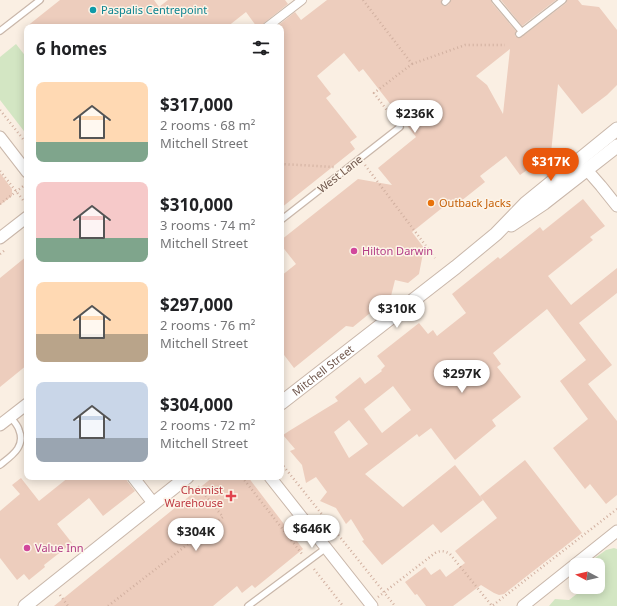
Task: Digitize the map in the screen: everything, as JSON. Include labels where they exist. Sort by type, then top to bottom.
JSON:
[{"type":"street","points":[[271,24],[302,0]]},
{"type":"street","name":"Mitchell Street","points":[[496,234],[526,203],[617,129]]},
{"type":"street","points":[[0,137],[24,168]]},
{"type":"street","name":"Mitchell Street","points":[[284,401],[496,234],[544,203],[617,146]]},
{"type":"street","points":[[579,160],[617,206]]},
{"type":"street","points":[[0,238],[24,219]]},
{"type":"street","points":[[0,425],[24,406]]},
{"type":"street","points":[[135,480],[154,504]]},
{"type":"street","points":[[25,606],[38,601],[154,504],[191,480]]},
{"type":"street","points":[[272,480],[371,605]]},
{"type":"street","points":[[522,606],[617,531]]},
{"type":"lane","points":[[0,31],[40,0]]},
{"type":"lane","points":[[495,0],[509,14],[521,33],[563,0]]},
{"type":"lane","name":"West Lane","points":[[284,218],[400,128]]},
{"type":"lane","points":[[0,466],[16,452],[21,442],[19,430],[11,417]]},
{"type":"lane","points":[[248,606],[326,548]]},
{"type":"path","points":[[363,0],[412,64]]},
{"type":"path","points":[[400,128],[374,93],[412,64],[465,45],[505,45]]},
{"type":"path","points":[[0,110],[24,140]]},
{"type":"path","points":[[360,158],[435,258]]},
{"type":"path","points":[[284,164],[348,168]]},
{"type":"path","points":[[0,171],[24,201]]},
{"type":"path","points":[[0,204],[24,185]]},
{"type":"path","points":[[284,467],[395,606]]},
{"type":"path","points":[[108,606],[222,517],[191,480]]},
{"type":"path","points":[[244,480],[344,606]]},
{"type":"path","points":[[371,605],[384,592],[435,553],[443,551],[450,554],[492,606],[617,509]]},
{"type":"green space","points":[[16,44],[24,54],[24,131],[0,100],[0,57]]},
{"type":"green space","points":[[614,548],[617,549],[617,606],[549,606],[555,599],[569,600],[577,594],[605,594],[605,558],[595,558],[606,550]]},
{"type":"building","points":[[60,0],[154,0],[159,7],[168,0],[285,0],[288,4],[264,24],[255,24],[246,12],[231,24],[30,24]]},
{"type":"building","points":[[327,0],[441,0],[441,3],[444,6],[448,5],[451,0],[491,0],[516,31],[515,36],[519,38],[566,3],[567,0],[578,0],[582,5],[599,7],[617,30],[617,85],[607,95],[582,114],[558,84],[551,153],[520,175],[506,156],[480,176],[485,182],[451,209],[447,204],[412,232],[424,248],[419,274],[408,283],[395,280],[391,296],[353,327],[346,326],[294,368],[284,355],[284,274],[296,264],[284,249],[284,238],[358,179],[392,185],[378,168],[416,137],[363,69],[359,72],[344,53],[317,76],[331,94],[326,98],[357,137],[350,142],[355,149],[284,206],[284,24],[280,24],[295,12],[301,20]],"holes":[[[510,49],[503,114],[487,85],[476,76]]]},
{"type":"building","points":[[501,0],[556,0],[522,26]]},
{"type":"building","points":[[0,173],[12,189],[12,196],[0,205]]},
{"type":"building","points":[[583,199],[605,226],[590,237],[593,240],[548,276],[571,305],[617,268],[617,293],[579,323],[612,365],[588,384],[617,421],[617,495],[606,504],[590,484],[585,489],[553,448],[588,419],[560,381],[586,360],[547,309],[493,353],[501,364],[497,367],[521,397],[492,420],[496,426],[455,460],[431,428],[419,437],[417,434],[365,474],[403,507],[455,465],[483,500],[441,533],[433,524],[382,565],[362,541],[364,540],[351,519],[346,524],[336,508],[320,501],[327,492],[316,477],[306,483],[302,465],[290,451],[295,449],[284,434],[338,401],[335,397],[360,377],[365,384],[382,371],[381,370],[385,366],[377,356],[419,323],[428,334],[433,330],[437,336],[466,313],[452,294],[498,257],[500,259],[540,227],[543,231]],"holes":[[[393,386],[411,410],[382,433],[364,409]],[[349,420],[368,444],[349,458],[334,432]]]},
{"type":"building","points":[[24,258],[24,367],[0,387],[0,278]]},
{"type":"building","points":[[525,460],[582,533],[504,594],[499,595],[481,585],[453,606],[426,606],[405,582],[425,567],[431,575],[440,569],[446,577],[465,563],[455,551],[497,518],[480,496]]},
{"type":"building","points":[[21,478],[39,501],[65,480],[127,480],[135,491],[103,516],[89,498],[57,524],[72,543],[44,565],[45,567],[29,580],[24,574],[17,580],[0,558],[0,511],[20,494],[12,485]]},
{"type":"building","points":[[209,480],[250,480],[303,549],[255,588],[252,585],[242,593],[237,586],[213,606],[54,606]]},
{"type":"place","name":"Paspalis Centrepoint","points":[[93,10]]},
{"type":"place","name":"Outback Jacks","points":[[431,203]]},
{"type":"place","name":"Hilton Darwin","points":[[354,251]]},
{"type":"place","name":"Chemist Warehouse","points":[[231,496]]},
{"type":"place","name":"Value Inn","points":[[27,548]]}]
